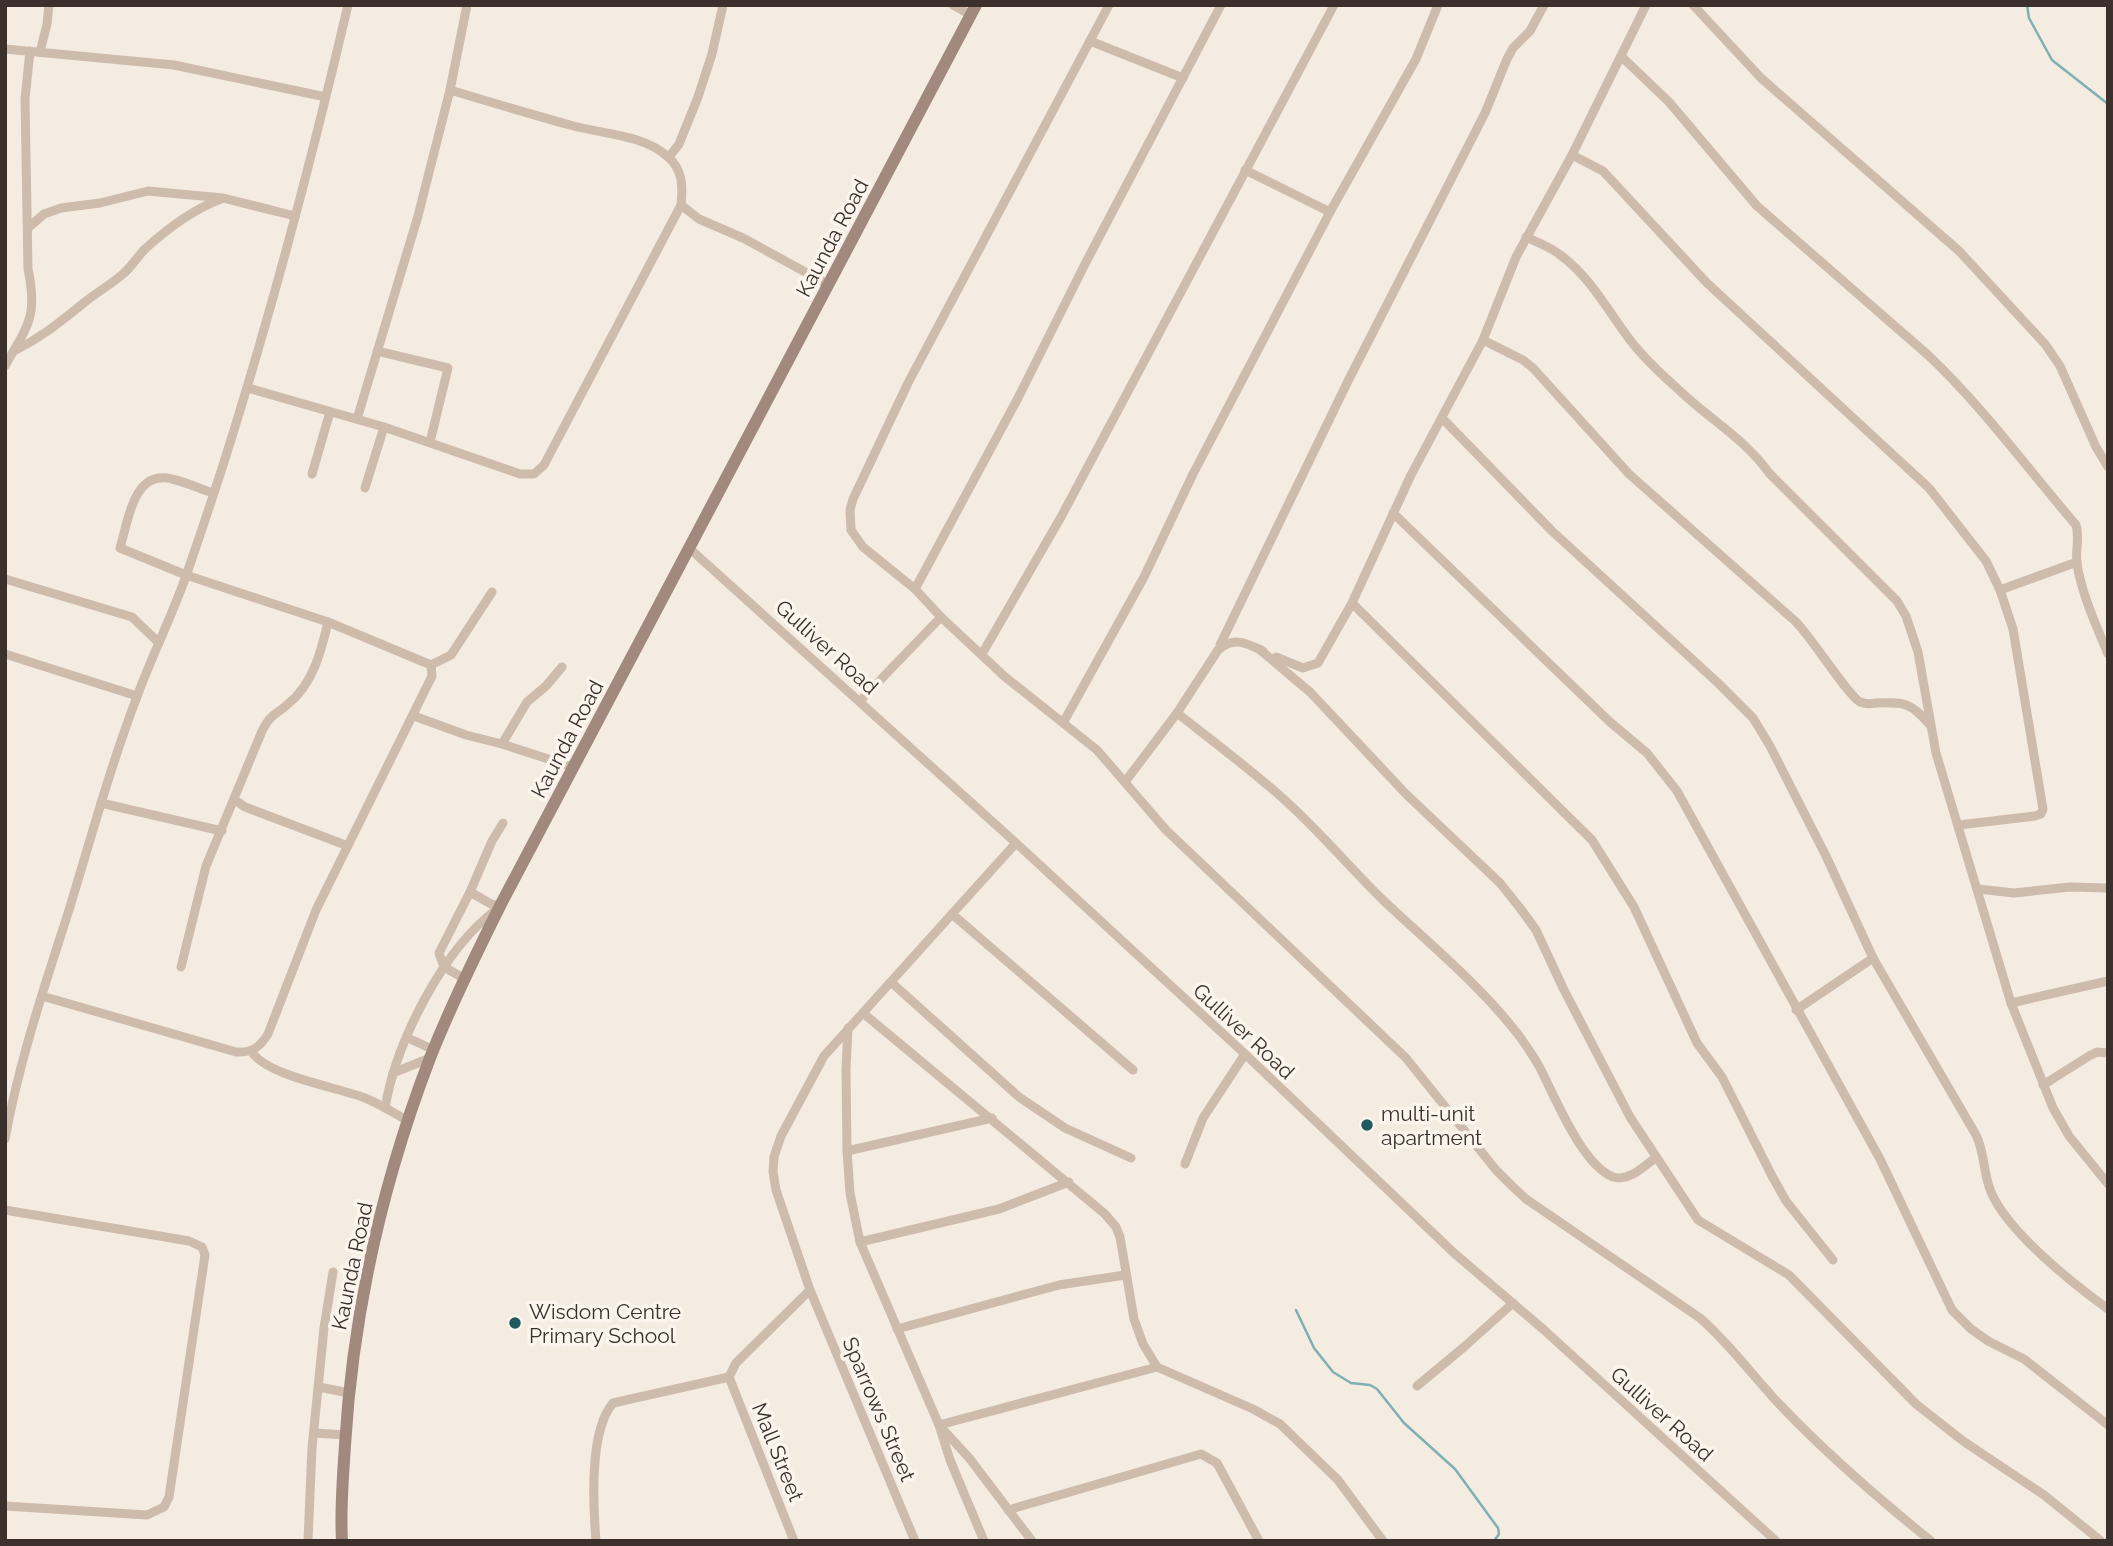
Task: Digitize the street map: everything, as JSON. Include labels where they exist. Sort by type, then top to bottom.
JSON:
[{"type":"main road","name":"Kaunda Road","points":[[342,1541],[349,1393],[365,1283],[393,1168],[432,1054],[500,906],[974,10]]},
{"type":"street","points":[[5,366],[33,310],[34,296],[28,269],[25,99],[35,51],[47,24],[49,5]]},
{"type":"street","points":[[5,1139],[8,1106],[102,803],[137,696],[186,575],[248,388],[348,5]]},
{"type":"street","points":[[669,156],[679,144],[694,106],[712,54],[723,5]]},
{"type":"street","points":[[953,5],[974,10]]},
{"type":"street","points":[[1109,5],[1004,199],[915,371],[853,499],[850,521],[856,540],[915,589],[941,617],[1023,692],[1097,750],[1166,830],[1406,1058],[1512,1186],[1526,1199],[1700,1318],[1722,1338],[1825,1451],[1931,1541]]},
{"type":"street","points":[[915,589],[1023,389],[1084,264],[1221,5]]},
{"type":"street","points":[[982,654],[1061,517],[1334,5]]},
{"type":"street","points":[[1063,723],[1144,578],[1193,474],[1330,212],[1416,59],[1438,5]]},
{"type":"street","points":[[1125,782],[1177,713],[1217,650],[1362,354],[1485,113],[1513,48],[1530,32],[1544,5]]},
{"type":"street","points":[[1217,650],[1225,643],[1237,640],[1294,666],[1311,667],[1318,663],[1352,603],[1393,513],[1483,340],[1516,257],[1572,155],[1646,5]]},
{"type":"street","points":[[1693,5],[1761,78],[1959,251],[2045,344],[2060,366],[2096,447],[2108,467]]},
{"type":"street","points":[[357,419],[418,216],[450,90],[463,6]]},
{"type":"street","points":[[1090,41],[1184,78]]},
{"type":"street","points":[[5,49],[174,65],[326,97]]},
{"type":"street","points":[[1622,57],[1669,102],[1757,206],[1918,346],[1970,398],[2076,525],[2077,562],[2090,610],[2108,654]]},
{"type":"street","points":[[248,388],[384,427],[520,474],[534,474],[544,465],[681,205],[683,187],[680,173],[669,156],[636,140],[572,126],[450,90]]},
{"type":"street","points":[[1572,155],[1603,171],[1707,283],[1929,488],[1986,561],[2000,590],[2017,653],[2043,809],[2042,814],[2035,816],[1959,825]]},
{"type":"street","points":[[1245,170],[1330,212]]},
{"type":"street","points":[[28,228],[44,214],[61,208],[100,203],[148,191],[223,198],[295,216]]},
{"type":"street","points":[[13,351],[38,340],[60,324],[84,302],[124,273],[148,247],[179,222],[206,204],[223,198]]},
{"type":"street","points":[[681,205],[706,223],[743,238],[828,285]]},
{"type":"street","points":[[1526,237],[1558,253],[1576,268],[1594,288],[1632,343],[1679,391],[1732,433],[1757,457],[1769,473],[1897,601],[1906,616],[1918,652],[1936,753],[2011,1003],[2053,1108],[2070,1136],[2108,1184]]},
{"type":"street","points":[[1483,340],[1512,353],[1533,368],[1629,474],[1807,633],[1855,699],[1869,704],[1894,702],[1910,705],[1930,725]]},
{"type":"street","points":[[377,351],[448,368],[430,442]]},
{"type":"street","points":[[312,474],[330,412]]},
{"type":"street","points":[[1442,418],[1552,531],[1718,682],[1753,718],[1826,856],[1873,958],[1976,1135],[1984,1156],[1990,1189],[1997,1205],[2051,1262],[2084,1292],[2108,1309]]},
{"type":"street","points":[[365,488],[384,427]]},
{"type":"street","points":[[42,996],[236,1052],[251,1051],[258,1047],[268,1034],[304,936],[432,676],[431,665],[328,622],[186,575],[120,548],[137,492],[145,483],[169,478],[213,494]]},
{"type":"street","points":[[1393,513],[1610,722],[1647,753],[1677,791],[1880,1159],[1952,1310],[1971,1329],[2024,1359],[2108,1425]]},
{"type":"street","name":"Gulliver Road","points":[[689,548],[1245,1054],[1454,1253],[1776,1541]]},
{"type":"street","points":[[2000,590],[2077,562]]},
{"type":"street","points":[[5,579],[132,617],[159,643]]},
{"type":"street","points":[[431,665],[451,655],[492,592]]},
{"type":"street","points":[[1352,603],[1592,840],[1634,907],[1697,1043],[1722,1077],[1772,1177],[1786,1201],[1833,1260]]},
{"type":"street","points":[[860,701],[941,617]]},
{"type":"street","points":[[181,967],[206,866],[268,719],[289,704],[313,671],[328,622]]},
{"type":"street","points":[[1259,649],[1310,692],[1406,794],[1500,883],[1520,908],[1536,930],[1630,1117],[1698,1220],[1788,1275],[1916,1404],[1963,1441],[2044,1495],[2101,1541]]},
{"type":"street","points":[[5,654],[137,696]]},
{"type":"street","points":[[502,744],[527,702],[546,686],[562,667]]},
{"type":"street","points":[[1177,713],[1237,758],[1291,805],[1352,870],[1490,1003],[1539,1065],[1576,1139],[1602,1169],[1614,1177],[1625,1178],[1655,1158]]},
{"type":"street","points":[[414,716],[466,735],[573,767]]},
{"type":"street","points":[[235,800],[262,814],[348,846]]},
{"type":"street","points":[[102,803],[222,831]]},
{"type":"street","points":[[465,979],[444,967],[439,953],[503,823]]},
{"type":"street","name":"Sparrows Street","points":[[915,1541],[810,1290],[776,1190],[774,1157],[781,1136],[824,1056],[1016,843]]},
{"type":"street","points":[[1978,889],[2014,893],[2070,887],[2108,888]]},
{"type":"street","points":[[470,892],[500,906]]},
{"type":"street","points":[[385,1108],[393,1073],[430,988],[480,921],[500,906]]},
{"type":"street","points":[[953,914],[1133,1070]]},
{"type":"street","points":[[1796,1010],[1873,958]]},
{"type":"street","points":[[2011,1003],[2108,981]]},
{"type":"street","points":[[891,983],[1019,1097],[1065,1128],[1131,1158]]},
{"type":"street","points":[[863,1013],[1069,1182],[1116,1227],[1138,1331],[1157,1367],[1280,1423],[1338,1480],[1383,1541]]},
{"type":"street","points":[[848,1028],[847,1151],[850,1193],[860,1242],[939,1425],[950,1460],[984,1541]]},
{"type":"street","points":[[408,1038],[432,1054]]},
{"type":"street","points":[[251,1051],[261,1062],[303,1079],[360,1096],[408,1121]]},
{"type":"street","points":[[2043,1085],[2097,1052],[2108,1053]]},
{"type":"street","points":[[393,1073],[432,1054]]},
{"type":"street","points":[[1185,1164],[1203,1118],[1245,1054]]},
{"type":"street","points":[[847,1151],[992,1118]]},
{"type":"street","points":[[860,1242],[999,1209],[1069,1182]]},
{"type":"street","points":[[5,1210],[189,1241],[202,1247],[205,1255],[169,1497],[164,1507],[147,1515],[5,1506]]},
{"type":"street","points":[[308,1541],[314,1433],[324,1328],[333,1272]]},
{"type":"street","points":[[897,1329],[1059,1285],[1125,1275]]},
{"type":"street","points":[[596,1541],[596,1446],[605,1413],[613,1402],[729,1377],[736,1363],[810,1290]]},
{"type":"street","points":[[1417,1386],[1513,1303]]},
{"type":"street","points":[[939,1425],[1157,1367]]},
{"type":"street","name":"Mall Street","points":[[729,1377],[794,1541]]},
{"type":"street","points":[[319,1387],[349,1393]]},
{"type":"street","points":[[939,1425],[970,1459],[1032,1541]]},
{"type":"street","points":[[314,1433],[346,1434]]},
{"type":"street","points":[[1008,1510],[1201,1454],[1217,1464],[1259,1541]]},
{"type":"waterway","points":[[2027,5],[2029,18],[2052,60],[2108,104]]},
{"type":"waterway","points":[[1296,1310],[1314,1348],[1333,1372],[1351,1383],[1370,1385],[1377,1389],[1404,1423],[1455,1469],[1498,1528],[1499,1534],[1494,1541]]},
{"type":"place","name":"multi-unit apartment","points":[[1367,1125]]},
{"type":"place","name":"Wisdom Centre Primary School","points":[[515,1323]]}]
